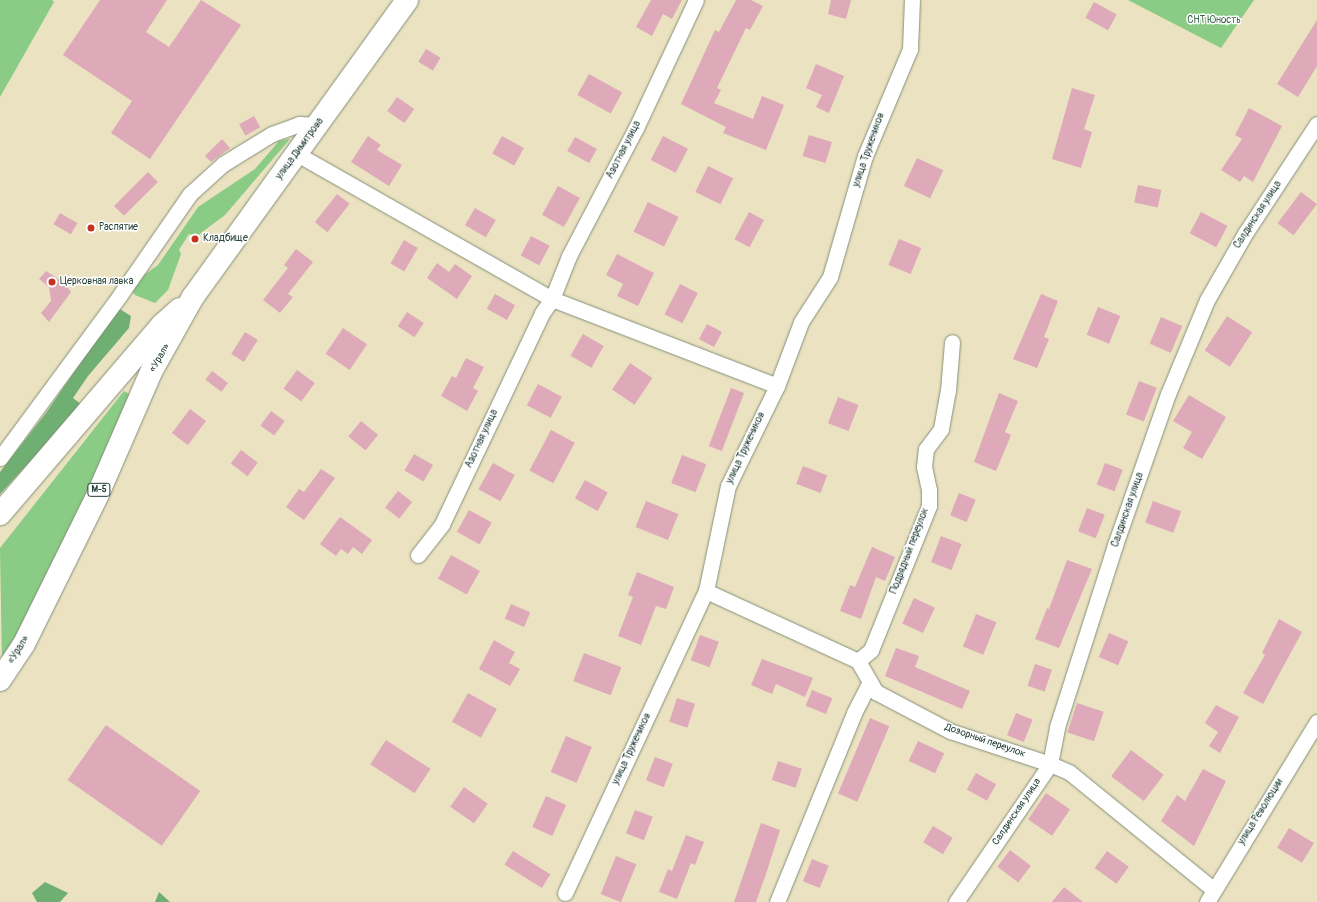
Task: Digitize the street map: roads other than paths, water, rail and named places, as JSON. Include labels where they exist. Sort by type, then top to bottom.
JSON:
[{"type":"main road","name":"улица Димитрова","points":[[193,297],[407,0]]},
{"type":"main road","name":"«Урал»","points":[[0,514],[162,325],[193,297]]},
{"type":"main road","name":"«Урал»","points":[[0,680],[24,644],[98,494],[151,372],[193,297]]},
{"type":"street","name":"Азотная улица","points":[[418,555],[442,524],[542,312],[552,299],[569,256],[636,128],[696,0]]},
{"type":"street","name":"улица Тружеников","points":[[565,893],[706,591],[728,486],[777,386],[801,322],[830,277],[865,156],[910,49],[912,0]]},
{"type":"street","points":[[0,458],[117,299],[190,194],[223,164],[272,134],[299,124],[318,125]]},
{"type":"street","name":"Салдинская улица","points":[[956,902],[1050,764],[1057,727],[1115,545],[1168,394],[1207,300],[1246,232],[1317,124]]},
{"type":"street","points":[[297,154],[552,299],[777,386]]},
{"type":"street","name":"Подрядный переулок","points":[[858,661],[871,650],[928,506],[929,490],[924,467],[926,449],[941,429],[948,391],[952,342]]},
{"type":"street","points":[[706,591],[858,661]]},
{"type":"street","name":"Дозорный переулок","points":[[858,661],[876,692],[950,731],[1050,764],[1069,772],[1210,896]]},
{"type":"street","points":[[777,902],[854,713],[870,682]]},
{"type":"street","name":"улица Революции","points":[[1210,896],[1317,722]]},
{"type":"place","name":"Распятие","points":[[91,228]]},
{"type":"place","name":"Кладбище","points":[[195,239]]},
{"type":"place","name":"Церковная лавка","points":[[52,282]]},
{"type":"park label","name":"СНТ Юность","points":[[1214,21]]}]
